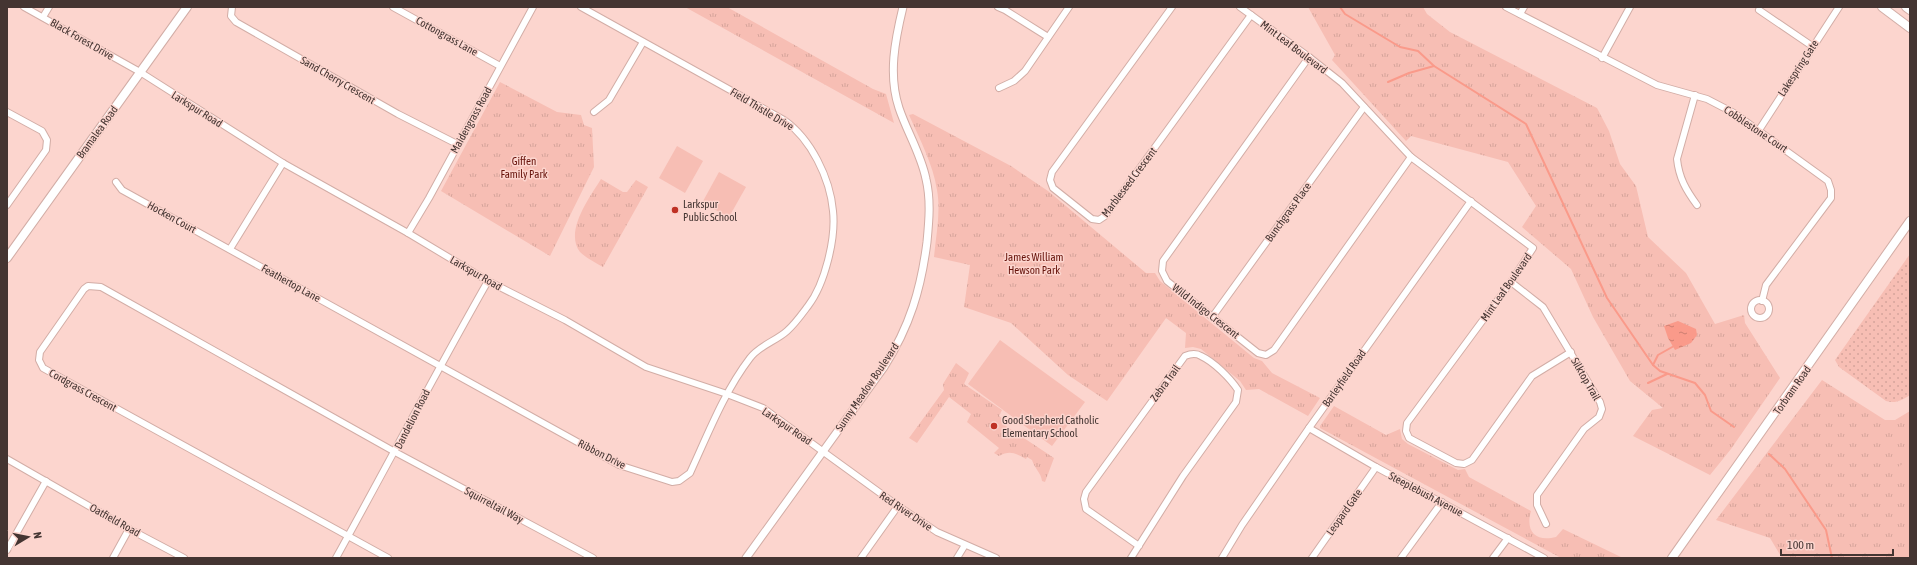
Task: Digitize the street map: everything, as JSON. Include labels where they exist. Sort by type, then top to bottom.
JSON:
[{"type":"main road","name":"Bramalea Road","points":[[7,258],[187,7]]},
{"type":"main road","points":[[1882,7],[1910,28]]},
{"type":"main road","points":[[1906,7],[1910,10]]},
{"type":"main road","name":"Torbram Road","points":[[1672,558],[1910,221]]},
{"type":"street","name":"Black Forest Drive","points":[[24,7],[140,72]]},
{"type":"street","points":[[43,17],[49,7]]},
{"type":"street","name":"Sand Cherry Crescent","points":[[232,7],[231,16],[236,22],[398,114],[457,144]]},
{"type":"street","name":"Cottongrass Lane","points":[[393,7],[500,66]]},
{"type":"street","name":"Maidengrass Road","points":[[408,233],[429,198],[457,144],[533,7]]},
{"type":"street","name":"Field Thistle Drive","points":[[580,7],[778,116],[797,129],[808,142],[825,178],[834,212],[833,230],[828,263],[817,291],[810,304],[786,332],[761,347],[751,357],[727,394]]},
{"type":"street","name":"Sunny Meadow Boulevard","points":[[746,558],[893,352],[914,308],[922,277],[929,219],[928,189],[921,162],[898,104],[894,69],[896,37],[903,7]]},
{"type":"street","points":[[998,7],[1048,37]]},
{"type":"street","points":[[999,88],[1014,81],[1025,71],[1069,7]]},
{"type":"street","name":"Marbleseed Crescent","points":[[1172,7],[1052,172],[1050,180],[1053,188],[1092,219],[1099,220],[1105,216],[1250,15]]},
{"type":"street","name":"Mint Leaf Boulevard","points":[[1240,7],[1310,57],[1342,83],[1411,157],[1533,248],[1511,282],[1407,423],[1406,430],[1409,438],[1456,463],[1464,464],[1472,460],[1532,376],[1571,352]]},
{"type":"street","name":"Cobblestone Court","points":[[1506,7],[1602,58],[1657,85],[1707,99],[1734,113],[1824,178],[1830,185],[1832,194],[1827,204],[1766,285],[1762,301]]},
{"type":"street","points":[[1520,14],[1524,7]]},
{"type":"street","points":[[1602,58],[1630,7]]},
{"type":"street","name":"Lakespring Gate","points":[[1759,130],[1812,46],[1839,7]]},
{"type":"street","points":[[1759,10],[1812,46]]},
{"type":"street","points":[[594,112],[609,100],[643,42]]},
{"type":"street","name":"Wild Indigo Crescent","points":[[1310,57],[1163,261],[1162,271],[1167,281],[1258,353],[1266,355],[1274,350],[1411,157]]},
{"type":"street","name":"Larkspur Road","points":[[140,72],[283,163],[408,233],[488,281],[565,320],[646,367],[727,394],[763,408],[823,451]]},
{"type":"street","points":[[1695,95],[1677,159],[1679,175],[1684,187],[1697,205]]},
{"type":"street","name":"Bunchgrass Place","points":[[1213,316],[1364,107]]},
{"type":"street","points":[[7,112],[42,131],[47,140],[46,150],[7,205]]},
{"type":"street","points":[[230,249],[283,163]]},
{"type":"street","name":"Hocken Court","points":[[116,182],[122,190],[230,249]]},
{"type":"street","name":"Barleyfield Road","points":[[1222,558],[1242,525],[1309,428],[1471,201]]},
{"type":"street","name":"Feathertop Lane","points":[[230,249],[440,366]]},
{"type":"street","name":"Dandelion Road","points":[[336,558],[488,281]]},
{"type":"street","name":"Silktop Trail","points":[[1511,282],[1543,307],[1600,402],[1602,409],[1599,417],[1584,429],[1537,495],[1537,505],[1546,524]]},
{"type":"street","name":"Cordgrass Crescent","points":[[348,536],[43,368],[39,360],[40,352],[84,290],[88,286],[101,287],[395,452]]},
{"type":"street","name":"Zebra Trail","points":[[1131,558],[1139,546],[1183,476],[1236,402],[1238,390],[1231,379],[1200,355],[1192,354],[1185,356],[1086,492],[1084,499],[1086,509],[1139,546]]},
{"type":"street","name":"Ribbon Drive","points":[[440,366],[619,465],[672,482],[679,481],[690,473],[727,394]]},
{"type":"street","name":"Steeplebush Avenue","points":[[1309,428],[1544,558]]},
{"type":"street","name":"Red River Drive","points":[[823,451],[898,506],[937,532],[996,558]]},
{"type":"street","name":"Squirreltail Way","points":[[395,452],[593,558]]},
{"type":"street","name":"Oatfield Road","points":[[7,459],[129,529],[184,558]]},
{"type":"street","name":"Leopard Gate","points":[[1312,558],[1376,466]]},
{"type":"street","points":[[7,550],[46,481]]},
{"type":"street","points":[[1401,558],[1442,502]]},
{"type":"street","points":[[861,558],[898,506]]},
{"type":"street","points":[[113,558],[129,529]]},
{"type":"street","points":[[348,536],[388,558]]},
{"type":"street","points":[[1493,558],[1508,538]]},
{"type":"street","points":[[957,558],[965,545]]},
{"type":"green space","points":[[685,7],[727,7],[873,89],[886,94],[894,123]]},
{"type":"green space","points":[[1308,7],[1423,7],[1427,14],[1450,32],[1597,108],[1609,131],[1620,164],[1636,186],[1648,237],[1686,273],[1715,324],[1744,315],[1745,323],[1780,378],[1731,449],[1710,475],[1633,436],[1652,410],[1663,408],[1630,381],[1593,317],[1571,269],[1522,227],[1536,206],[1508,162],[1411,136],[1406,141],[1332,60],[1335,55]]},
{"type":"green space","name":"Giffen Family Park","points":[[500,82],[557,112],[581,115],[584,125],[592,128],[594,167],[550,256],[441,191]]},
{"type":"green space","name":"James William Hewson Park","points":[[913,114],[1011,166],[1048,191],[1146,273],[1155,273],[1160,281],[1254,358],[1262,361],[1272,373],[1320,398],[1308,416],[1259,389],[1246,390],[1240,381],[1201,349],[1193,347],[1185,348],[1186,333],[1166,318],[1107,401],[1068,375],[1011,323],[964,307],[970,265],[934,257],[938,215],[937,190],[929,161],[909,115]]},
{"type":"green space","points":[[677,146],[703,161],[685,193],[659,178]]},
{"type":"green space","points":[[719,172],[746,187],[729,217],[702,203]]},
{"type":"green space","points":[[601,179],[623,192],[627,192],[636,180],[648,187],[603,267],[580,252],[576,244],[575,234],[580,214]]},
{"type":"green space","points":[[1910,254],[1910,395],[1899,401],[1890,402],[1886,401],[1839,367],[1835,360]]},
{"type":"green space","points":[[1000,340],[1085,402],[1052,446],[968,384]]},
{"type":"green space","points":[[956,363],[969,373],[964,384],[1002,410],[999,416],[1003,419],[1003,424],[1054,458],[1045,482],[1042,481],[1032,460],[1027,457],[1026,459],[1016,454],[1009,453],[999,456],[994,453],[999,448],[967,422],[971,414],[949,397],[917,443],[909,438],[944,390],[943,384]]},
{"type":"green space","points":[[1822,380],[1885,420],[1895,420],[1910,411],[1910,558],[1782,558],[1770,538],[1716,520]]},
{"type":"green space","points":[[1334,406],[1386,435],[1400,429],[1402,439],[1408,444],[1458,470],[1465,469],[1469,477],[1531,511],[1531,530],[1538,537],[1556,537],[1563,529],[1623,558],[1561,558],[1320,428]]},
{"type":"green space","points":[[1910,460],[1910,493],[1896,468]]},
{"type":"water","points":[[1678,321],[1696,329],[1697,335],[1691,343],[1675,350],[1668,338],[1664,326]]},
{"type":"waterway","points":[[1340,7],[1345,14],[1400,47],[1418,51],[1434,66],[1526,124],[1607,298],[1653,365],[1660,371],[1695,383],[1705,395],[1711,411],[1734,427]]},
{"type":"waterway","points":[[1388,82],[1409,73],[1434,66]]},
{"type":"waterway","points":[[1653,365],[1658,355],[1674,346]]},
{"type":"waterway","points":[[1648,383],[1667,374]]},
{"type":"waterway","points":[[1769,454],[1785,469],[1826,530],[1832,558]]},
{"type":"place","name":"Larkspur Public School","points":[[675,210]]},
{"type":"place","name":"Good Shepherd Catholic Elementary School","points":[[994,426]]}]
